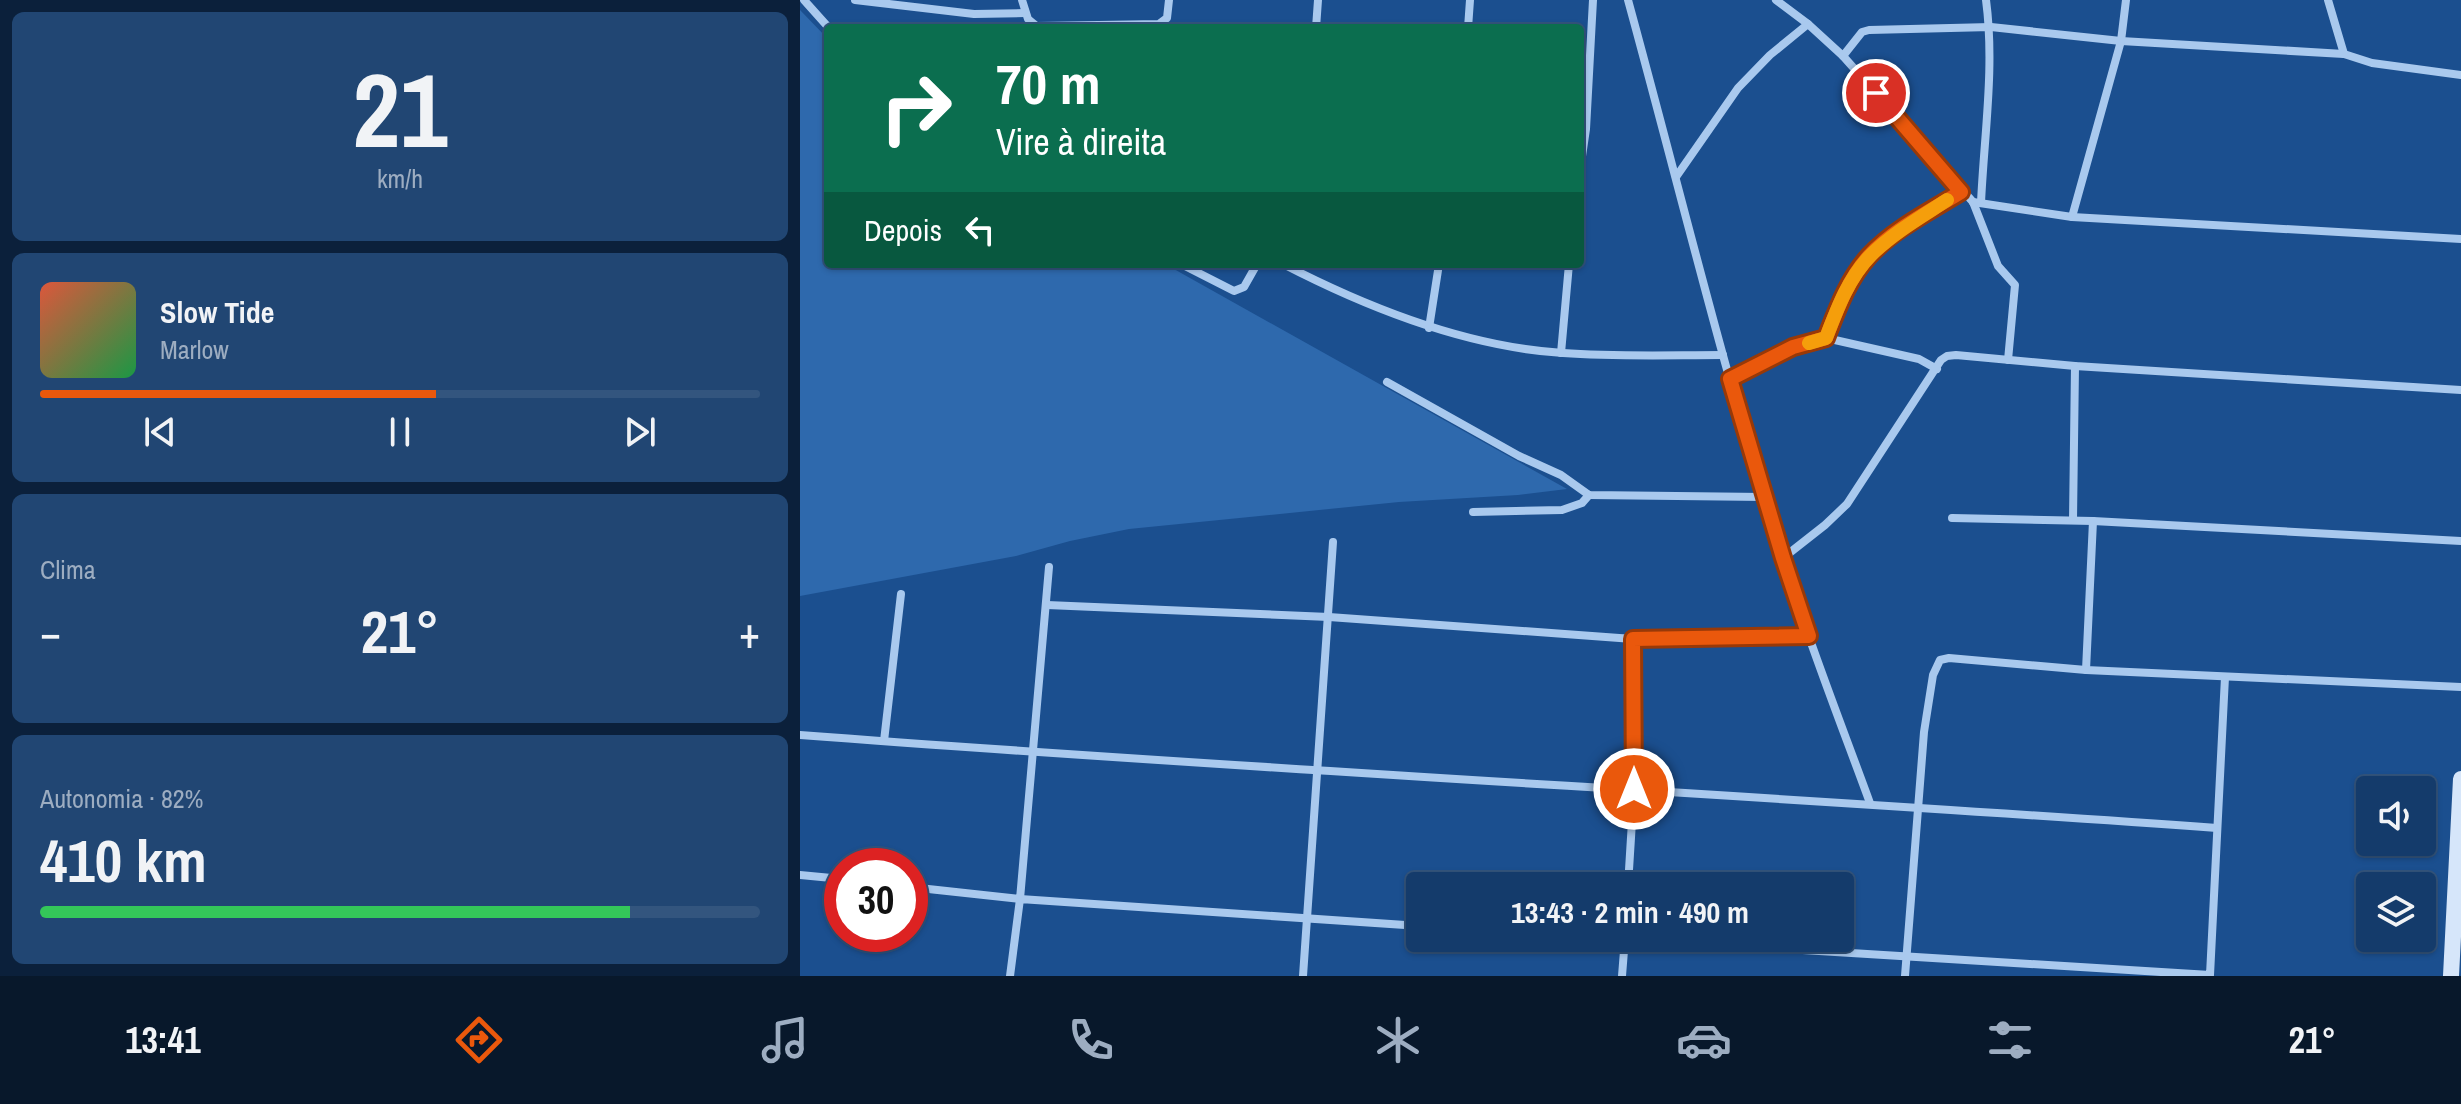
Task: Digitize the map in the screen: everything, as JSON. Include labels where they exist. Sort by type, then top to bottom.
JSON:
[{"type":"street","points":[[819,0],[807,4],[825,24]]},
{"type":"street","points":[[855,0],[974,14],[1025,13]]},
{"type":"street","points":[[1022,0],[1025,13],[1035,24]]},
{"type":"street","points":[[1159,24],[1167,18],[1169,0]]},
{"type":"street","points":[[1316,24],[1318,0]]},
{"type":"street","points":[[1468,24],[1470,0]]},
{"type":"street","points":[[1584,143],[1593,0]]},
{"type":"street","points":[[1628,0],[1764,497],[1809,636],[1870,803]]},
{"type":"street","points":[[1776,0],[1843,56],[1961,192],[1977,203],[2072,217],[2461,239]]},
{"type":"street","points":[[1986,0],[1991,27],[1977,203],[1998,266],[2015,285],[2008,360]]},
{"type":"street","points":[[2072,217],[2121,41],[2126,0]]},
{"type":"street","points":[[2328,0],[2344,54]]},
{"type":"street","points":[[1676,177],[1747,78],[1808,24]]},
{"type":"street","points":[[1843,56],[1862,32],[1869,30],[1991,27],[2121,41],[2344,54],[2372,63],[2461,75]]},
{"type":"street","points":[[1826,338],[1841,298],[1869,257],[1914,221],[1961,192]]},
{"type":"street","points":[[1189,268],[1234,291],[1244,287],[1255,268]]},
{"type":"street","points":[[1298,268],[1429,328],[1561,353],[1723,355]]},
{"type":"street","points":[[1429,328],[1438,268]]},
{"type":"street","points":[[1561,353],[1569,268]]},
{"type":"street","points":[[1730,379],[1793,347],[1826,338],[1919,359],[1937,369]]},
{"type":"street","points":[[1783,558],[1847,504],[1947,356],[2461,390]]},
{"type":"street","points":[[2073,520],[2075,366]]},
{"type":"street","points":[[1387,382],[1519,456],[1561,475],[1589,495],[1764,497]]},
{"type":"street","points":[[1473,512],[1562,510],[1582,503],[1589,495]]},
{"type":"street","points":[[1952,518],[2073,520],[2461,541]]},
{"type":"street","points":[[2086,670],[2093,521]]},
{"type":"street","points":[[1303,976],[1333,542]]},
{"type":"street","points":[[1010,976],[1020,899],[1049,567]]},
{"type":"street","points":[[884,741],[901,594]]},
{"type":"street","points":[[1047,605],[1329,617],[1633,639],[1809,636]]},
{"type":"street","points":[[1629,872],[1634,789],[1633,639]]},
{"type":"street","points":[[1905,976],[1924,732],[1933,675],[1940,660],[1949,658],[2086,670],[2461,687]]},
{"type":"street","points":[[2210,976],[2225,677]]},
{"type":"street","points":[[800,735],[1032,753],[1870,803],[2217,828]]},
{"type":"street","points":[[2451,976],[2461,779]]},
{"type":"street","points":[[800,875],[824,877]]},
{"type":"street","points":[[928,889],[1020,899],[1406,925]]},
{"type":"street","points":[[1622,976],[1624,952]]},
{"type":"street","points":[[1818,952],[2221,976]]},
{"type":"shaded area","points":[[800,10],[824,35],[824,268],[1172,268],[1567,489],[1129,529],[1016,556],[800,596]]},
{"type":"slow traffic","points":[[1809,343],[1826,338],[1841,298],[1869,257],[1890,238],[1947,200]]},
{"type":"route","points":[[1634,789],[1633,639],[1809,636],[1730,379],[1793,347],[1826,338],[1841,298],[1869,257],[1914,221],[1961,192],[1876,93]]}]
